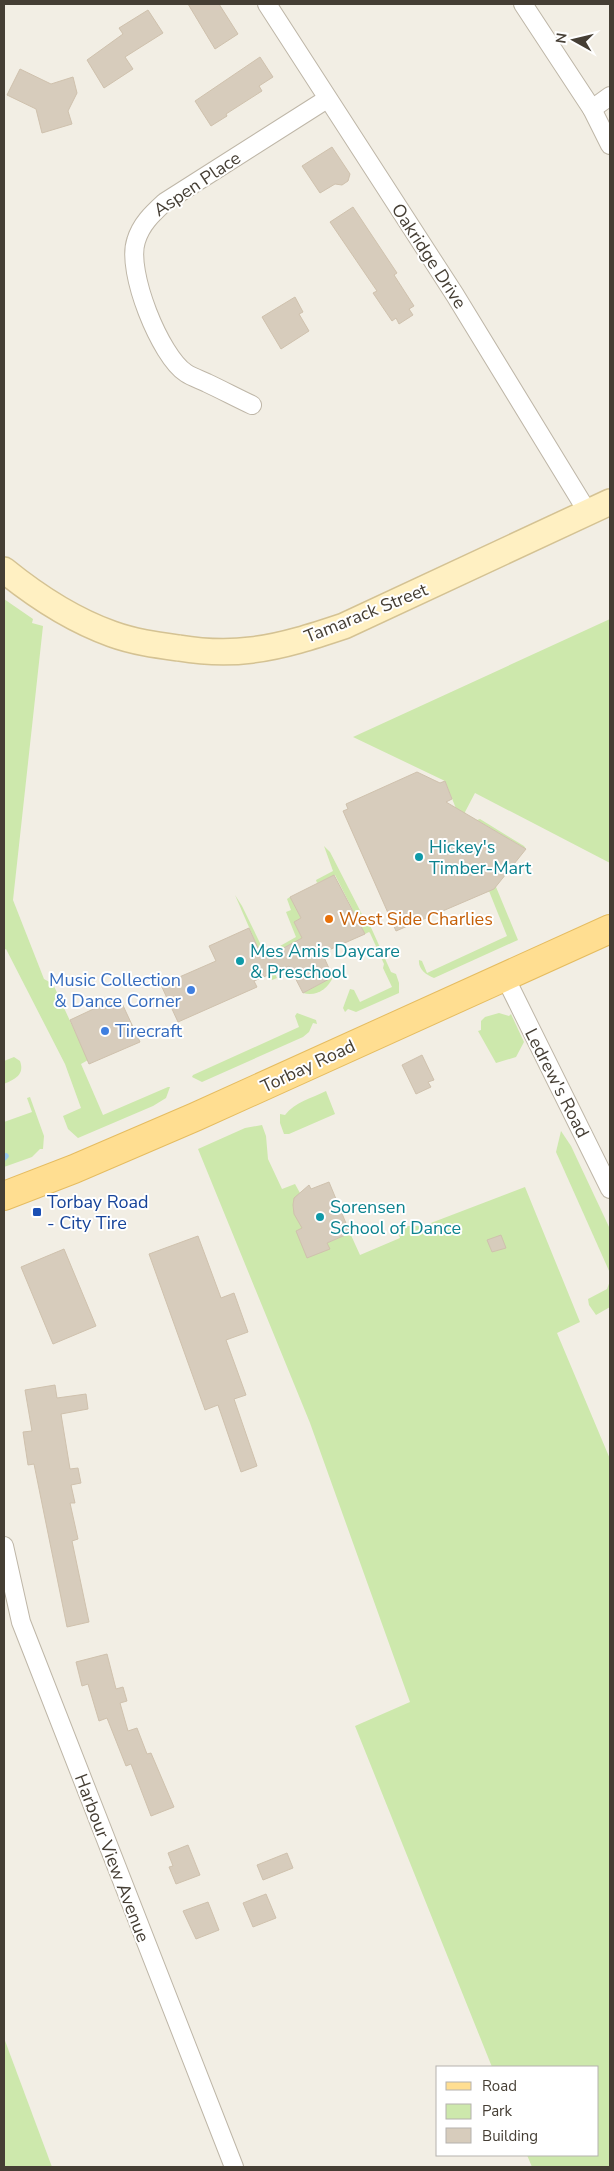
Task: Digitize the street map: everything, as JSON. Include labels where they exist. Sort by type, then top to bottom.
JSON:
[{"type":"main road","name":"Torbay Road","points":[[4,1196],[186,1121],[610,929]]},
{"type":"street","name":"Oakridge Drive","points":[[267,4],[455,295],[587,511]]},
{"type":"street","points":[[523,4],[592,109],[610,145]]},
{"type":"street","points":[[592,109],[610,96]]},
{"type":"street","name":"Aspen Place","points":[[252,405],[185,373],[168,353],[154,326],[140,287],[134,262],[135,242],[146,219],[165,202],[327,99]]},
{"type":"street","name":"Tamarack Street","points":[[4,570],[36,595],[72,616],[112,634],[153,644],[202,652],[251,650],[300,640],[344,626],[466,570],[587,511],[610,502]]},
{"type":"street","name":"Ledrew's Road","points":[[505,977],[610,1190]]},
{"type":"street","name":"Harbour View Avenue","points":[[4,1546],[21,1622],[234,2167]]},
{"type":"green space","points":[[4,599],[33,619],[32,623],[43,626],[13,900],[44,979],[53,984],[88,1060],[81,1064],[103,1115],[170,1087],[166,1098],[153,1106],[78,1138],[68,1129],[63,1116],[81,1108],[65,1064],[6,949],[4,950]]},
{"type":"green space","points":[[610,619],[610,863],[475,793],[465,812],[518,940],[434,978],[431,977],[421,969],[419,960],[422,961],[427,973],[507,936],[445,781],[353,737]]},
{"type":"green space","points":[[480,819],[524,846],[526,849],[477,820]]},
{"type":"green space","points":[[324,846],[330,852],[367,924],[369,923],[391,972],[396,974],[399,983],[399,993],[356,1012],[348,1009],[345,1012],[343,1008],[350,989],[354,990],[360,1002],[392,987],[370,933],[365,934],[335,875],[317,883],[316,880],[333,871]]},
{"type":"green space","points":[[235,895],[242,906],[277,978],[272,980]]},
{"type":"green space","points":[[290,897],[301,918],[294,922],[301,936],[310,934],[281,949],[280,946],[296,937],[286,912],[291,910],[287,899]]},
{"type":"green space","points":[[333,977],[321,991],[312,994],[303,993]]},
{"type":"green space","points":[[297,1013],[316,1020],[317,1024],[313,1023],[309,1032],[303,1037],[202,1082],[192,1077],[299,1027],[295,1016]]},
{"type":"green space","points":[[499,1013],[509,1016],[511,1014],[524,1042],[516,1057],[496,1063],[478,1031],[481,1030],[481,1021],[485,1017]]},
{"type":"green space","points":[[14,1057],[20,1061],[20,1073],[4,1084],[4,1061]]},
{"type":"green space","points":[[326,1091],[335,1114],[289,1134],[284,1134],[280,1123],[280,1114],[285,1115],[299,1104]]},
{"type":"green space","points":[[30,1097],[44,1136],[43,1149],[40,1149],[32,1157],[4,1167],[4,1122],[32,1112],[27,1098]]},
{"type":"green space","points":[[262,1125],[266,1136],[268,1159],[282,1189],[295,1184],[300,1193],[296,1197],[293,1206],[296,1215],[306,1227],[297,1231],[329,1249],[327,1243],[350,1233],[360,1255],[400,1238],[398,1233],[405,1226],[423,1226],[525,1187],[580,1322],[557,1333],[610,1459],[610,2167],[532,2167],[527,2156],[599,2156],[599,2066],[492,2066],[355,1726],[410,1702],[310,1423],[198,1149],[245,1128]]},
{"type":"green space","points":[[561,1131],[571,1146],[610,1229],[610,1273],[556,1152]]},
{"type":"green space","points":[[610,1281],[610,1307],[596,1315],[589,1305],[588,1299],[607,1289]]},
{"type":"green space","points":[[4,2038],[52,2167],[4,2167]]},
{"type":"building","points":[[188,4],[219,4],[238,34],[215,49]]},
{"type":"building","points":[[148,10],[163,33],[125,57],[133,69],[104,88],[87,60],[123,34],[119,28]]},
{"type":"building","points":[[260,57],[273,77],[259,86],[262,91],[211,126],[195,101]]},
{"type":"building","points":[[20,69],[51,84],[73,77],[77,93],[68,111],[72,124],[42,133],[36,109],[7,95]]},
{"type":"building","points":[[332,147],[350,174],[348,181],[342,185],[335,184],[320,193],[302,166]]},
{"type":"building","points":[[353,207],[397,273],[394,275],[414,306],[409,309],[413,315],[399,324],[396,318],[392,321],[373,293],[377,291],[330,222]]},
{"type":"building","points":[[295,297],[303,312],[299,314],[309,331],[281,349],[262,317]]},
{"type":"building","name":"Hickey's Timber-Mart","points":[[417,772],[440,783],[445,781],[452,799],[446,802],[526,849],[494,889],[396,931],[343,811],[348,809],[346,804]]},
{"type":"building","points":[[334,875],[365,934],[322,953],[333,977],[303,993],[289,966],[254,981],[257,987],[178,1022],[161,985],[216,961],[209,946],[249,928],[263,959],[302,938],[294,922],[301,918],[290,897]]},
{"type":"building","name":"Tirecraft","points":[[119,997],[140,1042],[89,1064],[70,1020]]},
{"type":"building","points":[[422,1055],[434,1080],[428,1082],[431,1087],[416,1094],[402,1065]]},
{"type":"building","name":"Sorensen School of Dance","points":[[329,1182],[350,1233],[327,1243],[330,1249],[307,1258],[296,1231],[302,1228],[294,1214],[294,1198],[309,1185],[311,1189]]},
{"type":"building","points":[[501,1235],[506,1248],[492,1252],[487,1240]]},
{"type":"building","points":[[198,1236],[221,1298],[234,1293],[248,1332],[226,1340],[246,1395],[234,1399],[257,1466],[241,1472],[218,1405],[205,1410],[149,1254]]},
{"type":"building","points":[[64,1249],[96,1326],[53,1344],[21,1267]]},
{"type":"building","points":[[55,1385],[57,1398],[86,1394],[88,1409],[61,1414],[70,1469],[78,1468],[81,1483],[71,1485],[75,1503],[70,1503],[78,1539],[72,1541],[89,1622],[67,1627],[34,1464],[28,1465],[23,1432],[32,1431],[25,1390]]},
{"type":"building","points":[[107,1654],[116,1689],[123,1687],[127,1701],[120,1703],[128,1731],[137,1728],[147,1754],[151,1753],[174,1807],[151,1816],[131,1764],[126,1766],[107,1718],[99,1721],[88,1684],[82,1686],[76,1662]]},
{"type":"building","points":[[188,1845],[200,1875],[176,1884],[169,1867],[173,1866],[168,1853]]},
{"type":"building","points":[[287,1853],[293,1868],[263,1880],[257,1865]]},
{"type":"building","points":[[266,1894],[276,1918],[253,1927],[243,1903]]},
{"type":"building","points":[[208,1902],[219,1930],[196,1939],[183,1911]]},
{"type":"place","name":"Hickey's Timber-Mart","points":[[419,857]]},
{"type":"place","name":"West Side Charlies","points":[[329,919]]},
{"type":"place","name":"Mes Amis Daycare & Preschool","points":[[240,961]]},
{"type":"place","name":"Music Collection & Dance Corner","points":[[191,990]]},
{"type":"place","name":"Tirecraft","points":[[105,1031]]},
{"type":"place","name":"Torbay Road - City Tire","points":[[37,1212]]},
{"type":"place","name":"Sorensen School of Dance","points":[[320,1217]]}]
